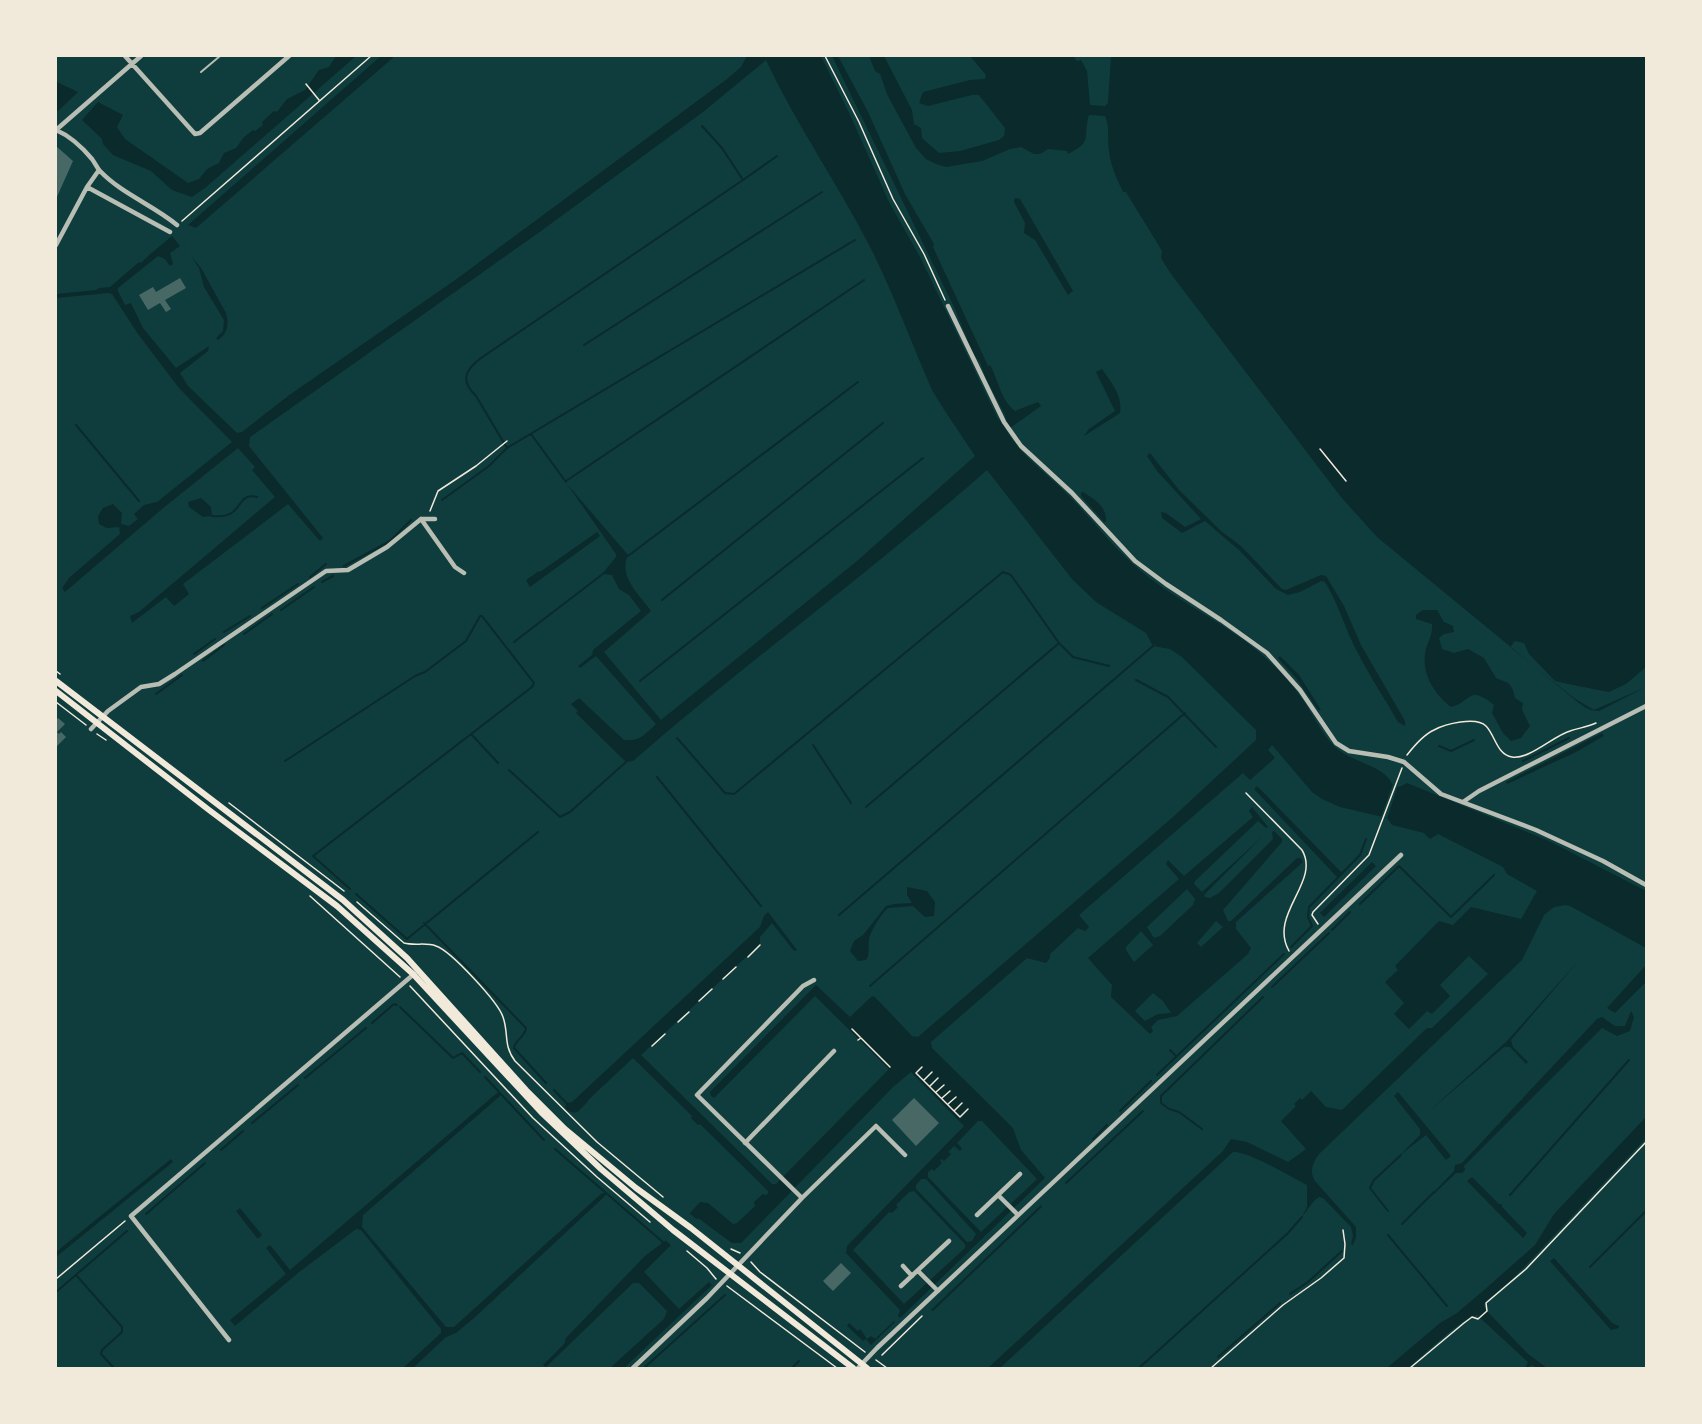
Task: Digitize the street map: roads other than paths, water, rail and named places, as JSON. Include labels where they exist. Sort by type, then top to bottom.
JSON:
[{"type":"main road","points":[[56,681],[100,721],[404,961]]},
{"type":"main road","points":[[56,691],[343,900],[416,972],[545,1110],[622,1176],[680,1222],[691,1228],[862,1367]]},
{"type":"main road","points":[[416,972],[541,1112],[601,1169],[673,1230],[853,1368]]},
{"type":"street","points":[[125,56],[190,130],[200,134],[289,56]]},
{"type":"street","points":[[141,56],[56,130],[74,141],[93,160],[99,170],[126,192],[160,211],[177,225]]},
{"type":"street","points":[[56,245],[87,187],[99,170]]},
{"type":"street","points":[[87,187],[170,232]]},
{"type":"street","points":[[948,306],[1006,425],[1022,446],[1072,493],[1135,561],[1267,653],[1300,690],[1336,743],[1360,754],[1388,757],[1404,762],[1441,794],[1550,836],[1647,885]]},
{"type":"street","points":[[421,519],[455,567],[464,573]]},
{"type":"street","points":[[91,729],[110,710],[141,687],[159,684],[175,674],[326,571],[348,570],[387,547],[421,519],[435,519]]},
{"type":"street","points":[[1462,802],[1488,786],[1647,706]]},
{"type":"street","points":[[862,1367],[870,1355],[1016,1214],[1401,855]]},
{"type":"street","points":[[229,1340],[130,1216],[416,972]]},
{"type":"street","points":[[802,1198],[696,1095],[803,986],[814,980]]},
{"type":"street","points":[[745,1143],[834,1051]]},
{"type":"street","points":[[633,1368],[876,1126],[905,1155]]},
{"type":"street","points":[[977,1215],[1020,1174]]},
{"type":"street","points":[[998,1196],[1016,1214]]},
{"type":"street","points":[[902,1286],[949,1241]]},
{"type":"street","points":[[903,1266],[912,1276]]},
{"type":"street","points":[[918,1270],[936,1290]]},
{"type":"lane","points":[[201,72],[220,56]]},
{"type":"water","points":[[336,56],[356,56],[192,197],[172,190],[151,171],[113,155],[103,144],[102,139],[82,120],[98,102],[123,115],[117,127],[125,139],[188,183],[199,179],[207,169],[219,163],[224,153],[236,148],[244,137],[263,125],[262,122],[274,111],[277,112],[287,99],[305,90],[319,70],[329,67]]},
{"type":"water","points":[[381,56],[395,56],[196,228],[188,225]]},
{"type":"water","points":[[747,56],[821,56],[889,202],[920,257],[998,419],[1003,423],[1006,421],[1005,415],[986,379],[980,362],[973,354],[955,309],[832,56],[838,56],[868,112],[905,194],[934,244],[933,247],[1006,401],[1015,411],[1038,402],[1041,406],[1010,428],[1008,425],[1005,428],[1025,454],[1073,500],[1133,564],[1163,588],[1229,630],[1266,658],[1293,687],[1325,735],[1340,751],[1382,772],[1392,784],[1399,787],[1407,783],[1549,841],[1646,891],[1646,948],[1566,905],[1554,907],[1544,915],[1522,960],[1319,1154],[1313,1167],[1313,1177],[1356,1227],[1353,1245],[1351,1244],[1353,1236],[1351,1227],[1323,1198],[1319,1197],[1312,1203],[1302,1217],[1307,1207],[1307,1185],[1259,1160],[1233,1152],[1000,1368],[988,1368],[1223,1151],[1231,1139],[1247,1142],[1288,1162],[1306,1149],[1281,1121],[1296,1106],[1294,1104],[1300,1098],[1302,1100],[1311,1091],[1326,1107],[1342,1110],[1427,1028],[1432,1028],[1488,974],[1469,956],[1440,985],[1450,996],[1432,1014],[1427,1011],[1409,1029],[1394,1014],[1404,1003],[1385,982],[1398,970],[1395,966],[1439,921],[1453,925],[1471,907],[1521,919],[1537,891],[1507,874],[1503,867],[1438,834],[1430,839],[1424,833],[1392,825],[1387,818],[1340,807],[1322,799],[1312,792],[1272,745],[1268,750],[1275,758],[1250,780],[1243,773],[1079,915],[1089,927],[1085,931],[1078,928],[1050,954],[1046,963],[1027,958],[931,1042],[932,1048],[1013,1128],[1021,1150],[1045,1178],[900,1318],[898,1316],[900,1310],[846,1253],[847,1246],[964,1126],[911,1072],[893,1087],[741,1243],[732,1243],[698,1218],[644,1272],[679,1309],[709,1282],[712,1285],[624,1368],[610,1368],[664,1319],[667,1311],[639,1283],[633,1283],[546,1367],[543,1365],[564,1344],[566,1338],[645,1256],[665,1241],[700,1202],[708,1203],[733,1224],[755,1206],[754,1202],[763,1194],[766,1195],[769,1192],[700,1124],[698,1125],[691,1118],[692,1116],[633,1058],[587,1101],[576,1108],[571,1103],[760,927],[768,912],[797,950],[794,951],[772,923],[760,937],[760,944],[641,1055],[772,1184],[776,1184],[889,1069],[815,996],[714,1098],[711,1096],[710,1092],[816,985],[850,1017],[874,996],[912,1036],[918,1037],[1173,817],[1256,740],[1256,730],[1182,657],[1170,649],[1153,646],[1146,633],[1096,602],[1072,579],[987,470],[633,761],[626,762],[576,713],[578,711],[571,704],[579,698],[624,740],[638,738],[656,724],[596,656],[580,668],[578,666],[592,655],[593,650],[641,611],[629,595],[619,589],[612,575],[602,574],[616,554],[567,484],[628,555],[626,571],[628,578],[651,611],[604,652],[661,720],[857,561],[975,456],[932,390],[868,243],[790,107],[766,60],[703,112],[541,231],[250,437],[249,446],[323,538],[320,541],[288,504],[183,584],[189,594],[174,606],[166,597],[132,623],[130,616],[139,612],[275,497],[252,470],[255,467],[238,448],[65,592],[62,588],[69,578],[120,534],[119,527],[107,528],[99,524],[98,516],[103,508],[113,504],[122,513],[121,524],[129,526],[138,519],[134,514],[144,505],[157,502],[232,442],[179,388],[138,334],[112,294],[56,298],[56,294],[110,287],[172,236],[180,246],[170,253],[173,264],[170,266],[165,259],[158,256],[118,288],[118,291],[125,305],[131,303],[143,328],[176,368],[209,346],[208,351],[180,373],[188,386],[237,433],[242,432],[288,396],[458,278],[741,67]],"holes":[[[978,1121],[982,1121],[1037,1179],[981,1232],[928,1177],[928,1172],[932,1169],[934,1171],[942,1163],[941,1159],[944,1161],[951,1154],[948,1152],[954,1146],[960,1151],[962,1148],[957,1143]],[[921,1179],[926,1179],[976,1234],[972,1241],[967,1242],[916,1189]],[[914,1191],[965,1244],[965,1248],[904,1304],[853,1250],[889,1212],[892,1213],[898,1207],[896,1205],[909,1192]]]},
{"type":"water","points":[[869,56],[884,56],[912,110],[914,124],[921,128],[922,138],[939,153],[960,151],[999,140],[1004,136],[1005,128],[979,95],[928,106],[919,103],[923,92],[970,80],[985,79],[986,75],[970,56],[1073,56],[1077,61],[1081,60],[1087,71],[1090,105],[1105,106],[1108,103],[1111,56],[1646,56],[1646,667],[1626,684],[1609,692],[1555,681],[1529,654],[1524,643],[1515,641],[1510,647],[1377,537],[1341,497],[1171,274],[1161,258],[1162,251],[1126,192],[1123,192],[1116,177],[1108,146],[1105,116],[1089,115],[1084,142],[1068,154],[1067,151],[1048,149],[1040,154],[1034,154],[1021,147],[1010,149],[982,161],[946,167],[926,159],[916,148]]},
{"type":"water","points":[[57,82],[78,92],[58,111],[56,109]]},
{"type":"water","points":[[1015,198],[1020,199],[1073,291],[1068,295],[1035,240],[1024,233],[1025,223],[1014,202]]},
{"type":"water","points":[[191,256],[201,268],[226,313],[227,328],[218,340],[216,338],[223,331],[224,320],[204,287],[199,268]]},
{"type":"water","points":[[1102,369],[1118,395],[1120,413],[1084,436],[1089,429],[1115,411],[1096,372]]},
{"type":"water","points":[[1150,453],[1179,490],[1221,531],[1241,546],[1282,589],[1286,590],[1321,575],[1326,576],[1344,606],[1361,645],[1405,721],[1405,726],[1398,722],[1361,659],[1325,582],[1321,581],[1300,592],[1288,595],[1276,589],[1240,551],[1205,521],[1182,533],[1162,518],[1161,512],[1166,513],[1185,527],[1201,519],[1157,471],[1147,456]]},
{"type":"water","points":[[1081,492],[1102,507],[1106,522],[1081,496]]},
{"type":"water","points":[[201,498],[211,507],[212,516],[203,517],[189,507],[188,502]]},
{"type":"water","points":[[597,532],[600,536],[530,587],[526,580]]},
{"type":"water","points":[[1423,610],[1437,610],[1444,622],[1453,626],[1454,632],[1444,634],[1439,638],[1442,649],[1454,653],[1468,649],[1484,658],[1496,678],[1511,686],[1515,698],[1523,703],[1522,710],[1530,726],[1521,738],[1511,741],[1503,733],[1492,713],[1494,705],[1486,699],[1475,695],[1451,707],[1435,691],[1428,677],[1425,663],[1432,624],[1416,619],[1416,615]]},
{"type":"water","points":[[1280,656],[1299,675],[1321,710],[1318,710],[1296,678],[1278,658]]},
{"type":"water","points":[[1535,667],[1574,698],[1594,710],[1646,687],[1596,711],[1580,704]]},
{"type":"water","points":[[1602,733],[1604,736],[1576,752],[1507,784],[1506,782]]},
{"type":"water","points":[[1257,786],[1342,873],[1338,878],[1254,789]]},
{"type":"water","points":[[1252,807],[1268,827],[1266,828],[1258,821],[1194,884],[1202,892],[1264,835],[1204,895],[1210,898],[1219,893],[1273,839],[1272,832],[1274,831],[1282,839],[1282,842],[1223,910],[1228,921],[1231,921],[1297,858],[1301,858],[1303,862],[1236,922],[1236,929],[1251,948],[1248,954],[1177,1016],[1158,1020],[1151,1027],[1153,1031],[1150,1034],[1111,997],[1112,985],[1088,958],[1179,879],[1166,864],[1168,860],[1184,876],[1253,817],[1249,811]],"holes":[[[1187,889],[1195,899],[1193,905],[1160,936],[1154,938],[1147,927]],[[1216,921],[1223,927],[1201,947],[1197,943]],[[1141,931],[1153,945],[1134,962],[1126,947]],[[1153,993],[1163,1001],[1171,1013],[1158,1014],[1145,1021],[1135,1011]]]},
{"type":"water","points":[[1372,862],[1376,866],[1324,917],[1320,913]]},
{"type":"water","points":[[907,887],[927,891],[935,902],[934,916],[925,917],[913,906],[888,908],[871,933],[866,960],[858,961],[850,951],[854,941],[863,935],[886,906],[912,903],[907,895]]},
{"type":"water","points":[[1580,959],[1511,1040],[1513,1047],[1528,1062],[1526,1064],[1510,1047],[1504,1047],[1427,1113],[1507,1041]]},
{"type":"water","points":[[1646,965],[1646,982],[1615,1013],[1607,1008]]},
{"type":"water","points":[[1631,1011],[1634,1017],[1630,1031],[1617,1036],[1602,1028],[1464,1166],[1465,1170],[1462,1173],[1456,1173],[1433,1193],[1454,1171],[1455,1165],[1462,1163],[1597,1019],[1602,1017],[1615,1026],[1625,1026]]},
{"type":"water","points":[[1398,1092],[1451,1156],[1446,1160],[1426,1135],[1400,1155],[1420,1135],[1420,1129],[1394,1096]]},
{"type":"water","points":[[497,1093],[501,1093],[500,1096],[363,1215],[362,1227],[446,1327],[454,1327],[602,1193],[606,1193],[474,1318],[456,1333],[446,1337],[413,1368],[403,1368],[441,1333],[441,1329],[361,1230],[356,1229],[298,1273],[235,1326],[230,1320],[286,1274],[266,1248],[270,1245],[290,1270]]},
{"type":"water","points":[[1646,1117],[1646,1138],[1525,1266],[1486,1301],[1484,1306],[1528,1354],[1547,1368],[1537,1368],[1532,1365],[1525,1368],[1528,1362],[1477,1315],[1462,1322],[1408,1368],[1387,1368],[1440,1323],[1457,1313],[1535,1245],[1554,1214]]},
{"type":"water","points":[[171,1159],[173,1162],[56,1257],[56,1252]]},
{"type":"water","points":[[1472,1177],[1499,1204],[1502,1204],[1502,1207],[1527,1233],[1523,1238],[1467,1181]]},
{"type":"water","points":[[1041,1205],[1042,1207],[933,1311],[931,1310]]},
{"type":"water","points":[[240,1208],[262,1235],[259,1238],[236,1211]]},
{"type":"water","points":[[1554,1258],[1619,1328],[1611,1330],[1550,1261]]},
{"type":"water","points":[[894,1321],[871,1345],[866,1339],[863,1341],[847,1326],[849,1323],[858,1331],[860,1329],[867,1339],[871,1336],[875,1339]]},
{"type":"waterway","points":[[442,500],[489,466],[507,448],[466,381],[471,367],[743,180],[722,148],[702,126]]},
{"type":"waterway","points":[[743,180],[777,156]]},
{"type":"waterway","points":[[584,345],[822,192]]},
{"type":"waterway","points":[[507,448],[855,240]]},
{"type":"waterway","points":[[566,481],[864,280]]},
{"type":"waterway","points":[[628,556],[858,382]]},
{"type":"waterway","points":[[662,600],[883,423]]},
{"type":"waterway","points":[[76,425],[139,501]]},
{"type":"waterway","points":[[531,434],[566,482]]},
{"type":"waterway","points":[[640,681],[923,458]]},
{"type":"waterway","points":[[212,516],[230,514],[245,498],[257,497]]},
{"type":"waterway","points":[[344,566],[390,541],[411,520]]},
{"type":"waterway","points":[[310,577],[326,564]]},
{"type":"waterway","points":[[677,738],[725,793],[734,794],[1003,572],[1011,575],[1059,643],[1073,657],[1109,666]]},
{"type":"waterway","points":[[514,642],[604,573]]},
{"type":"waterway","points":[[322,582],[333,576]]},
{"type":"waterway","points":[[262,608],[298,584]]},
{"type":"waterway","points":[[281,610],[314,587]]},
{"type":"waterway","points":[[244,634],[272,614]]},
{"type":"waterway","points":[[224,632],[250,616]]},
{"type":"waterway","points":[[285,761],[415,676],[425,672],[466,641],[480,616],[534,683],[532,687],[313,856],[350,889]]},
{"type":"waterway","points":[[194,654],[215,639]]},
{"type":"waterway","points":[[866,807],[1058,644]]},
{"type":"waterway","points":[[203,661],[224,645]]},
{"type":"waterway","points":[[839,915],[1153,646]]},
{"type":"waterway","points":[[156,694],[182,675]]},
{"type":"waterway","points":[[1136,680],[1168,697],[1216,747]]},
{"type":"waterway","points":[[870,986],[1185,713]]},
{"type":"waterway","points":[[472,735],[498,763]]},
{"type":"waterway","points":[[1523,761],[1569,738]]},
{"type":"waterway","points":[[1439,746],[1451,751],[1474,740]]},
{"type":"waterway","points":[[813,745],[851,803]]},
{"type":"waterway","points":[[509,770],[560,817],[570,812],[626,762]]},
{"type":"waterway","points":[[657,777],[761,906]]},
{"type":"waterway","points":[[356,894],[407,939],[538,832]]},
{"type":"waterway","points":[[1291,947],[1312,926],[1308,917],[1309,907],[1360,855],[1366,839]]},
{"type":"waterway","points":[[1360,904],[1399,866],[1451,917],[1494,875]]},
{"type":"waterway","points":[[1332,930],[1350,912]]},
{"type":"waterway","points":[[424,923],[526,1028],[514,1048],[546,1083]]},
{"type":"waterway","points":[[1272,987],[1329,933]]},
{"type":"waterway","points":[[1157,1075],[1284,954]]},
{"type":"waterway","points":[[1202,1129],[1179,1112],[1161,1103],[1161,1096],[1263,997]]},
{"type":"waterway","points":[[372,1023],[394,1004],[397,1005]]},
{"type":"waterway","points":[[400,1007],[453,1058],[462,1053],[480,1072]]},
{"type":"waterway","points":[[305,1078],[366,1028]]},
{"type":"waterway","points":[[1170,1050],[1176,1056]]},
{"type":"waterway","points":[[1510,1195],[1629,1060]]},
{"type":"waterway","points":[[485,1077],[544,1140]]},
{"type":"waterway","points":[[1120,1111],[1151,1081]]},
{"type":"waterway","points":[[252,1123],[298,1085]]},
{"type":"waterway","points":[[554,1090],[570,1107]]},
{"type":"waterway","points":[[570,1107],[575,1108],[584,1099]]},
{"type":"waterway","points":[[1066,1183],[1143,1111]]},
{"type":"waterway","points":[[1093,1139],[1107,1125]]},
{"type":"waterway","points":[[221,1150],[243,1131]]},
{"type":"waterway","points":[[555,1149],[664,1243]]},
{"type":"waterway","points":[[1388,1211],[1370,1188],[1374,1180],[1401,1155]]},
{"type":"waterway","points":[[146,1214],[205,1163]]},
{"type":"waterway","points":[[1402,1224],[1434,1192]]},
{"type":"waterway","points":[[1590,1267],[1646,1211]]},
{"type":"waterway","points":[[1139,1368],[1288,1233],[1302,1217]]},
{"type":"waterway","points":[[56,1292],[127,1231]]},
{"type":"waterway","points":[[1388,1235],[1447,1306]]},
{"type":"waterway","points":[[1290,1294],[1308,1282],[1342,1251]]},
{"type":"waterway","points":[[76,1275],[122,1327],[122,1332],[102,1350],[101,1354],[114,1368]]},
{"type":"waterway","points":[[644,1368],[725,1295]]},
{"type":"waterway","points":[[1218,1357],[1280,1303]]},
{"type":"waterway","points":[[792,1368],[799,1361]]}]
